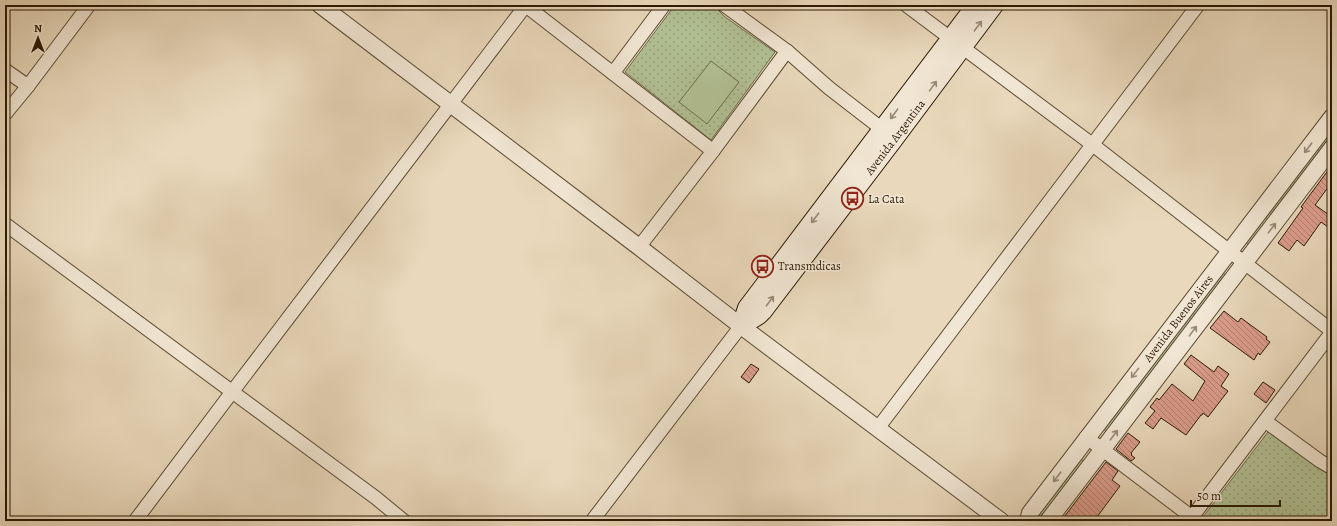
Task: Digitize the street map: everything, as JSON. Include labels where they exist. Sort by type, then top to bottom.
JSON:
[{"type":"main road","name":"Avenida Argentina","points":[[741,326],[763,311],[888,147],[956,43],[976,5]]},
{"type":"main road","name":"Avenida Argentina","points":[[741,326],[747,308],[882,129],[956,43],[994,5]]},
{"type":"street","points":[[5,114],[89,5]]},
{"type":"street","points":[[320,5],[741,326],[1001,521]]},
{"type":"street","points":[[135,521],[526,5],[713,151]]},
{"type":"street","points":[[613,73],[664,5]]},
{"type":"street","points":[[724,5],[787,51],[829,88],[882,129]]},
{"type":"street","points":[[906,5],[1093,145],[1332,332],[1194,519],[1086,437]]},
{"type":"street","points":[[878,428],[1198,5]]},
{"type":"street","points":[[639,247],[713,151],[787,51]]},
{"type":"street","points":[[5,70],[28,86]]},
{"type":"street","name":"Avenida Buenos Aires","points":[[1028,521],[1030,513],[1086,437],[1332,117]]},
{"type":"street","name":"Avenida Buenos Aires","points":[[1048,521],[1332,148]]},
{"type":"street","points":[[5,224],[376,498],[404,521]]},
{"type":"street","points":[[592,521],[741,326]]},
{"type":"street","points":[[1265,421],[1332,468]]},
{"type":"green space","points":[[675,5],[713,5],[725,17],[775,52],[711,140],[625,72]]},
{"type":"green space","points":[[711,61],[739,82],[707,124],[679,102]]},
{"type":"green space","points":[[1332,125],[1332,138],[1250,246],[1244,241]]},
{"type":"green space","points":[[1222,272],[1228,277],[1108,433],[1102,428]]},
{"type":"green space","points":[[1268,432],[1332,475],[1332,521],[1208,521],[1203,517]]},
{"type":"green space","points":[[1078,457],[1084,461],[1040,519],[1035,514]]},
{"type":"building","points":[[1332,165],[1332,182],[1315,205],[1332,217],[1332,222],[1328,227],[1321,222],[1304,246],[1297,240],[1289,251],[1278,243],[1303,208],[1301,207]]},
{"type":"building","points":[[1224,311],[1238,322],[1241,318],[1267,337],[1266,339],[1270,342],[1260,355],[1258,353],[1254,360],[1210,328]]},
{"type":"building","points":[[1191,355],[1214,372],[1218,366],[1229,374],[1221,386],[1228,391],[1208,417],[1203,413],[1186,435],[1161,418],[1153,429],[1145,423],[1155,411],[1150,407],[1157,398],[1159,400],[1172,384],[1193,401],[1205,381],[1184,364]]},
{"type":"building","points":[[751,364],[759,369],[749,383],[741,377]]},
{"type":"building","points":[[1263,382],[1275,390],[1266,403],[1254,394]]},
{"type":"building","points":[[1128,433],[1140,442],[1131,453],[1131,455],[1135,458],[1131,461],[1116,449]]},
{"type":"building","points":[[1106,462],[1118,471],[1112,480],[1120,486],[1094,521],[1061,521]]},
{"type":"place","name":"La Cata","points":[[853,199]]},
{"type":"place","name":"Transmdicas","points":[[763,266]]}]
